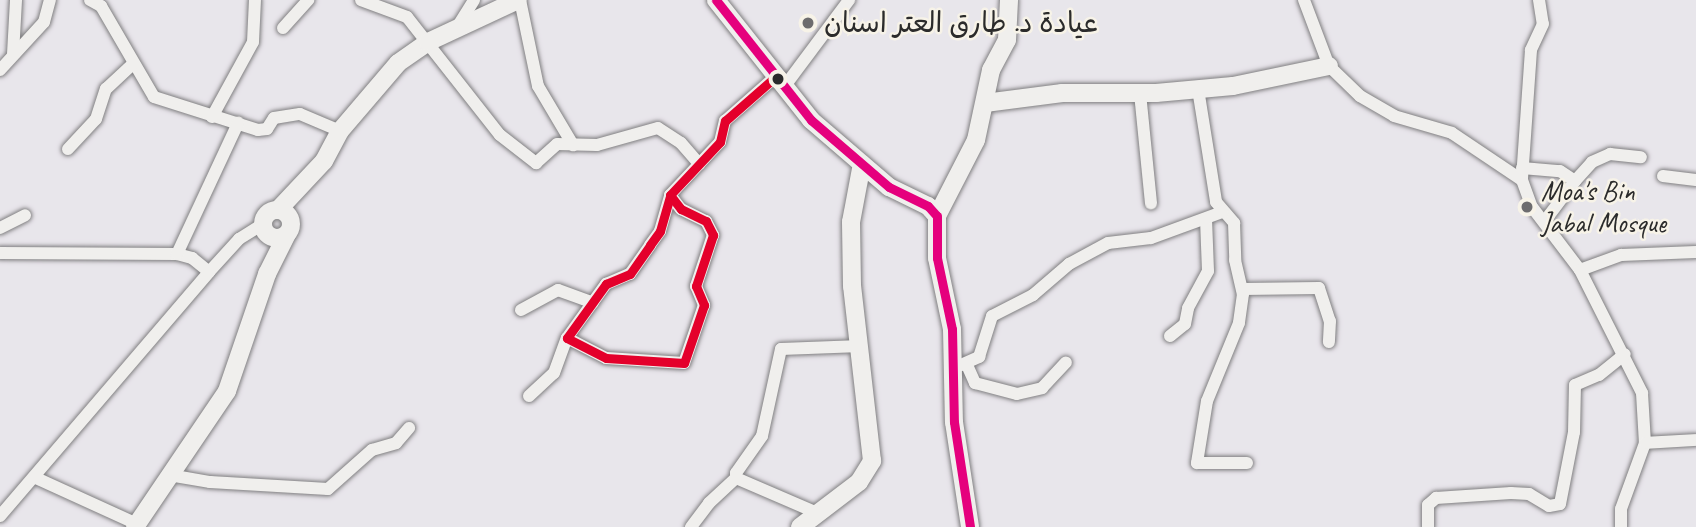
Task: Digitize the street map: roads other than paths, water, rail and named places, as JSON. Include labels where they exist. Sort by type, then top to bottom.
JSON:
[{"type":"street","points":[[13,54],[16,0]]},
{"type":"street","points":[[0,70],[44,22],[50,0]]},
{"type":"street","points":[[90,0],[101,6],[132,65],[154,97],[212,117],[262,130],[274,118],[300,114],[341,131]]},
{"type":"street","points":[[212,117],[253,42],[255,0]]},
{"type":"street","points":[[283,28],[308,0]]},
{"type":"street","points":[[361,0],[407,18],[500,135],[536,163],[557,144],[597,145],[658,128],[681,143],[699,164]]},
{"type":"street","points":[[455,29],[474,0]]},
{"type":"street","points":[[0,516],[36,478],[239,239],[263,224],[270,212],[278,210],[324,161],[341,131],[390,70],[428,42],[519,0],[538,86],[573,145]]},
{"type":"street","points":[[716,0],[811,120],[862,164],[937,216]]},
{"type":"street","points":[[529,396],[554,373],[567,338],[606,284],[630,274],[655,239],[670,195],[720,142],[725,121],[780,82],[849,0]]},
{"type":"street","points":[[970,527],[954,422],[960,367],[937,258],[937,216],[974,147],[991,70],[1007,40],[1009,0]]},
{"type":"street","points":[[1304,0],[1329,66],[1371,104],[1452,133],[1522,174],[1560,171],[1575,181]]},
{"type":"street","points":[[1539,0],[1543,24],[1531,50],[1522,174],[1528,200],[1580,270],[1625,354],[1644,404],[1645,443],[1621,509],[1621,527]]},
{"type":"street","points":[[68,149],[96,119],[106,89],[132,65]]},
{"type":"street","points":[[985,103],[1062,93],[1140,93],[1198,89],[1329,66]]},
{"type":"street","points":[[1198,89],[1216,202],[1234,223],[1235,260],[1243,289],[1239,323],[1207,401],[1198,463],[1247,463]]},
{"type":"street","points":[[1140,93],[1152,203]]},
{"type":"street","points":[[177,254],[238,123]]},
{"type":"street","points":[[1544,222],[1592,162],[1610,154],[1642,158]]},
{"type":"street","points":[[800,527],[815,512],[859,482],[872,461],[861,346],[852,286],[851,222],[862,164]]},
{"type":"street","points":[[1663,176],[1696,180]]},
{"type":"street","points":[[567,338],[606,358],[684,363],[704,305],[696,286],[713,235],[706,221],[681,209],[670,195]]},
{"type":"street","points":[[36,478],[136,525],[230,386],[267,274],[291,222],[278,210]]},
{"type":"street","points":[[960,367],[979,356],[985,326],[992,316],[1033,295],[1069,264],[1108,243],[1151,238],[1222,212]]},
{"type":"street","points":[[0,228],[25,215]]},
{"type":"street","points":[[1170,336],[1185,324],[1188,308],[1208,271],[1206,220]]},
{"type":"street","points":[[263,224],[270,236],[287,234]]},
{"type":"street","points":[[0,253],[177,254],[192,258],[209,272]]},
{"type":"street","points":[[1580,270],[1621,255],[1696,253]]},
{"type":"street","points":[[1243,289],[1319,288],[1330,321],[1329,341]]},
{"type":"street","points":[[521,310],[558,290],[593,303]]},
{"type":"street","points":[[691,527],[736,478],[762,436],[781,349],[861,346]]},
{"type":"street","points":[[1428,527],[1428,505],[1436,498],[1511,493],[1529,494],[1549,506],[1560,504],[1574,432],[1575,385],[1599,375],[1625,354]]},
{"type":"street","points":[[960,367],[975,383],[1017,394],[1042,388],[1066,362]]},
{"type":"street","points":[[169,475],[210,482],[328,489],[372,450],[396,443],[410,428]]},
{"type":"street","points":[[1645,443],[1696,440]]},
{"type":"street","points":[[736,478],[815,512]]},
{"type":"place","name":"عيادة د. طارق العتر اسنان","points":[[808,23]]},
{"type":"place","name":"Moa's Bin Jabal Mosque","points":[[1527,207]]}]
